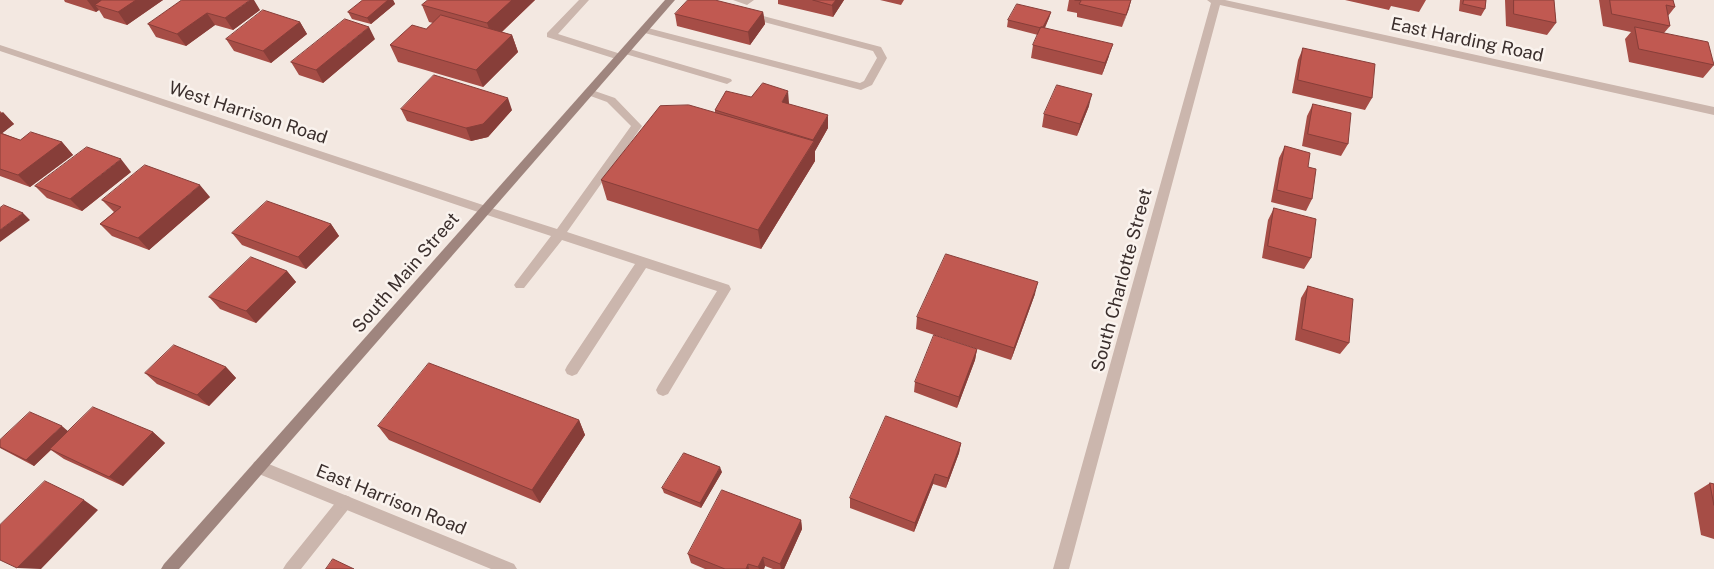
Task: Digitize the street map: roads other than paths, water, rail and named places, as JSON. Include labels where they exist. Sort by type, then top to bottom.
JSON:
[{"type":"main road","name":"South Main Street","points":[[169,569],[670,0]]},
{"type":"street","points":[[584,0],[551,35],[727,82]]},
{"type":"street","points":[[738,0],[747,2],[749,0]]},
{"type":"street","name":"East Harding Road","points":[[1215,0],[1714,111]]},
{"type":"street","name":"South Charlotte Street","points":[[1061,569],[1215,0]]},
{"type":"street","points":[[644,30],[861,87],[868,83],[882,58],[876,49],[736,12]]},
{"type":"street","name":"West Harrison Road","points":[[0,48],[725,289],[663,390]]},
{"type":"street","points":[[520,285],[559,235],[637,126],[610,100],[590,92]]},
{"type":"street","points":[[572,370],[643,262]]},
{"type":"street","name":"East Harrison Road","points":[[259,466],[509,569]]},
{"type":"street","points":[[291,569],[345,502]]}]
